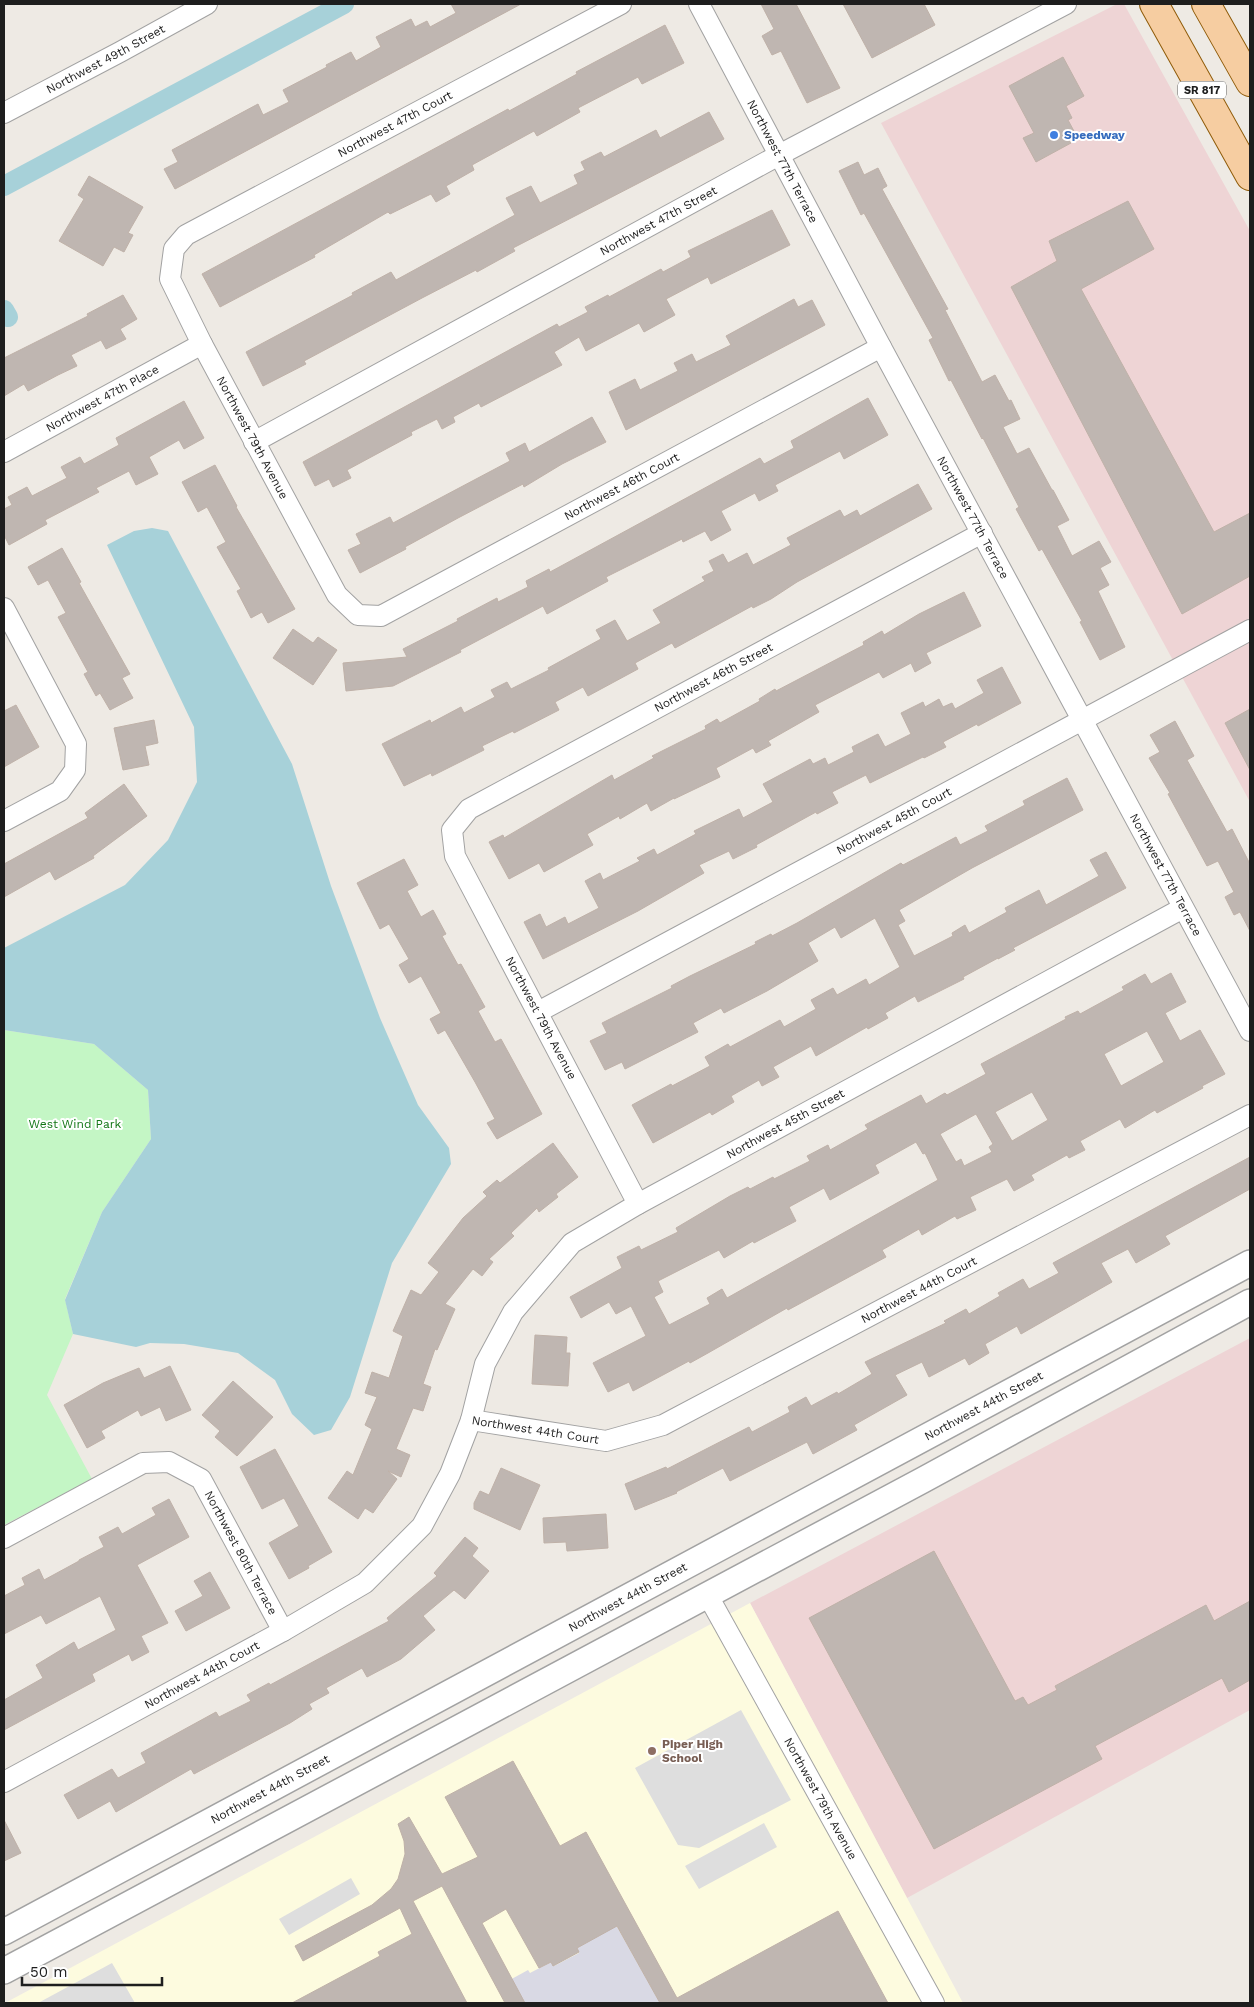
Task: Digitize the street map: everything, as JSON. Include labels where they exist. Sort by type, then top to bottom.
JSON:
[{"type":"main road","name":"SR 817","points":[[1154,4],[1250,176]]},
{"type":"main road","points":[[1206,4],[1250,82]]},
{"type":"street","name":"Northwest 49th Street","points":[[4,113],[207,4]]},
{"type":"street","name":"Northwest 47th Court","points":[[174,250],[186,234],[621,4]]},
{"type":"street","name":"Northwest 77th Terrace","points":[[699,4],[881,347],[1250,1031]]},
{"type":"street","name":"Northwest 47th Street","points":[[254,442],[779,155],[1066,4]]},
{"type":"street","name":"Northwest 79th Avenue","points":[[174,250],[170,279],[202,344],[337,595],[358,615]]},
{"type":"street","name":"Northwest 47th Place","points":[[4,452],[202,344]]},
{"type":"street","name":"Northwest 46th Court","points":[[358,615],[381,616],[881,347]]},
{"type":"street","name":"Northwest 46th Street","points":[[452,830],[469,809],[982,533]]},
{"type":"street","points":[[4,608],[76,744],[76,770],[60,791],[4,821]]},
{"type":"street","name":"Northwest 45th Court","points":[[538,1012],[1250,630]]},
{"type":"street","name":"Northwest 79th Avenue","points":[[452,830],[455,856],[638,1204]]},
{"type":"street","name":"Northwest 45th Street","points":[[471,1420],[485,1364],[513,1312],[572,1243],[638,1204],[1184,908]]},
{"type":"street","name":"Northwest 44th Court","points":[[4,1782],[282,1632],[365,1583],[422,1526],[450,1474],[471,1420],[606,1441],[663,1426],[1250,1115]]},
{"type":"street","name":"Northwest 44th Street","points":[[4,1932],[1250,1262]]},
{"type":"street","points":[[4,1971],[706,1594],[923,1480],[1250,1302]]},
{"type":"street","name":"Northwest 80th Terrace","points":[[4,1538],[143,1463],[169,1462],[201,1479],[282,1632]]},
{"type":"street","name":"Northwest 79th Avenue","points":[[706,1594],[934,2003]]},
{"type":"shaded area","points":[[1117,4],[1124,4],[1250,231],[1250,802],[881,123]]},
{"type":"shaded area","points":[[1250,1338],[1250,1710],[907,1898],[750,1603]]},
{"type":"shaded area","name":"Piper High School","points":[[750,1603],[963,2003],[5,2003]]},
{"type":"shaded area","points":[[741,1710],[791,1800],[699,1848],[678,1845],[635,1768]]},
{"type":"shaded area","points":[[764,1823],[777,1847],[699,1889],[685,1866]]},
{"type":"shaded area","points":[[351,1878],[360,1894],[289,1935],[279,1919]]},
{"type":"shaded area","points":[[616,1925],[660,2003],[520,2003],[508,1981],[528,1970],[530,1973],[551,1962],[554,1966],[579,1953],[577,1948]]},
{"type":"shaded area","points":[[112,1963],[135,2003],[38,2003]]},
{"type":"green space","name":"West Wind Park","points":[[4,1030],[94,1044],[148,1090],[151,1139],[102,1212],[65,1299],[73,1334],[47,1395],[92,1479],[4,1525]]},
{"type":"water","points":[[152,528],[168,531],[292,764],[331,886],[380,1018],[418,1105],[449,1148],[451,1164],[392,1263],[350,1397],[331,1430],[314,1435],[292,1414],[275,1380],[238,1353],[184,1344],[150,1343],[136,1347],[73,1334],[65,1300],[102,1212],[151,1139],[148,1090],[94,1044],[4,1030],[4,948],[125,885],[168,840],[197,782],[194,727],[107,545],[134,531]]},
{"type":"building","points":[[451,4],[521,4],[175,189],[164,169],[178,162],[172,150],[258,104],[263,115],[289,102],[283,90],[351,52],[356,61],[381,47],[376,37],[411,19],[415,27],[427,21],[430,27],[456,13]]},
{"type":"building","points":[[761,4],[796,4],[840,88],[807,103],[781,51],[772,55],[762,36],[774,29]]},
{"type":"building","points":[[843,4],[924,4],[935,25],[872,58]]},
{"type":"building","points":[[665,25],[684,63],[642,84],[638,77],[578,108],[580,112],[537,136],[534,131],[472,165],[474,170],[446,186],[450,194],[436,202],[431,194],[390,214],[388,212],[314,255],[315,257],[220,307],[202,274],[508,109],[509,111],[577,74],[576,72]]},
{"type":"building","points":[[1063,57],[1084,96],[1066,106],[1072,118],[1068,120],[1075,133],[1067,137],[1071,143],[1036,162],[1023,138],[1034,133],[1009,86]]},
{"type":"building","points":[[709,112],[724,139],[513,248],[515,251],[477,272],[476,270],[422,298],[304,361],[306,364],[263,386],[246,352],[353,295],[352,293],[391,272],[396,280],[515,215],[506,198],[531,186],[540,203],[578,184],[574,175],[585,170],[581,162],[601,152],[604,157],[656,130],[660,138]]},
{"type":"building","points":[[858,162],[864,175],[878,168],[887,186],[882,189],[948,309],[945,310],[982,382],[995,375],[1009,401],[1011,400],[1020,419],[1003,427],[1017,454],[1029,448],[1053,490],[1069,520],[1057,526],[1072,556],[1099,541],[1111,562],[1100,568],[1109,585],[1098,591],[1125,647],[1100,660],[1080,622],[1082,621],[1042,549],[1039,551],[1016,509],[1019,507],[983,438],[951,380],[949,381],[929,340],[933,338],[864,213],[861,215],[839,171]]},
{"type":"building","points":[[89,176],[143,207],[128,233],[133,235],[124,252],[114,247],[103,266],[59,241],[84,199],[78,195]]},
{"type":"building","points":[[1128,201],[1154,249],[1081,289],[1214,532],[1250,513],[1250,576],[1182,614],[1011,287],[1057,261],[1049,241]]},
{"type":"building","points":[[772,210],[790,245],[711,284],[708,277],[666,299],[675,315],[644,332],[639,323],[586,351],[579,337],[554,352],[562,365],[481,407],[479,403],[453,417],[455,422],[442,429],[437,419],[411,432],[412,435],[347,470],[351,478],[333,487],[329,479],[315,486],[303,462],[557,324],[559,327],[588,312],[585,307],[608,295],[609,297],[661,269],[663,272],[691,257],[688,251]]},
{"type":"building","points":[[123,295],[137,319],[120,329],[126,339],[106,349],[101,340],[71,355],[77,366],[28,391],[24,384],[4,396],[4,358],[88,316],[87,314]]},
{"type":"building","points":[[794,299],[798,307],[812,300],[825,325],[626,430],[609,392],[635,379],[640,390],[678,371],[674,363],[692,354],[696,362],[731,345],[726,336]]},
{"type":"building","points":[[868,398],[888,435],[844,459],[840,451],[775,485],[778,491],[759,501],[755,493],[721,511],[731,530],[711,541],[705,531],[683,542],[682,539],[606,577],[608,581],[547,614],[543,606],[460,650],[461,652],[393,686],[346,691],[343,663],[407,657],[403,649],[458,621],[457,619],[497,598],[498,602],[528,587],[526,581],[549,569],[550,572],[760,458],[764,464],[794,448],[791,441]]},
{"type":"building","points":[[184,401],[204,438],[184,449],[179,440],[149,457],[158,474],[136,485],[129,471],[96,488],[99,492],[45,520],[47,524],[9,545],[4,535],[4,509],[12,505],[8,497],[27,487],[32,496],[67,478],[61,467],[80,457],[84,464],[119,445],[116,438]]},
{"type":"building","points":[[592,417],[606,442],[562,464],[524,487],[523,484],[458,518],[405,547],[406,549],[360,573],[348,550],[361,544],[356,534],[390,517],[393,523],[510,461],[506,453],[525,443],[529,452]]},
{"type":"building","points":[[215,465],[236,507],[295,609],[268,623],[262,612],[251,618],[237,591],[241,589],[217,547],[226,542],[207,507],[198,512],[182,482]]},
{"type":"building","points":[[918,484],[932,509],[797,582],[771,599],[753,608],[752,606],[675,648],[672,643],[635,663],[638,669],[588,696],[583,687],[555,702],[559,710],[514,733],[513,731],[482,746],[484,750],[432,776],[431,773],[404,786],[382,744],[430,720],[431,723],[461,707],[464,713],[495,697],[491,690],[507,682],[511,689],[549,670],[548,668],[601,639],[596,630],[615,620],[627,641],[661,623],[653,610],[705,581],[702,577],[714,571],[709,561],[723,554],[728,563],[747,553],[753,565],[791,545],[787,538],[840,510],[844,517],[857,510],[860,516]]},
{"type":"building","points":[[62,548],[81,582],[79,583],[130,674],[122,678],[133,698],[110,710],[100,693],[96,696],[84,674],[88,672],[58,617],[66,613],[48,580],[38,585],[28,567]]},
{"type":"building","points":[[964,592],[981,626],[926,653],[931,663],[915,672],[911,663],[883,678],[879,672],[815,705],[819,712],[768,741],[771,745],[756,753],[753,748],[716,768],[720,777],[651,811],[647,803],[620,819],[619,816],[587,834],[593,845],[544,872],[539,863],[509,879],[489,842],[503,835],[504,838],[612,775],[614,780],[654,758],[652,756],[706,729],[705,726],[717,719],[720,723],[760,701],[759,699],[775,689],[776,691],[864,645],[863,642],[882,631],[884,635],[919,614]]},
{"type":"building","points":[[293,629],[313,643],[318,637],[337,650],[313,685],[273,658]]},
{"type":"building","points":[[1002,667],[1021,703],[943,742],[946,747],[924,758],[870,783],[866,775],[832,792],[838,803],[817,814],[816,812],[733,859],[729,851],[699,865],[704,873],[638,911],[543,959],[524,922],[540,914],[546,927],[565,917],[568,924],[599,908],[585,881],[600,873],[603,880],[640,861],[637,858],[654,849],[657,855],[696,834],[694,831],[739,809],[743,818],[773,802],[763,784],[810,759],[813,764],[825,758],[828,765],[854,752],[852,747],[878,734],[885,747],[911,734],[901,713],[923,702],[925,707],[939,699],[943,707],[952,703],[955,709],[984,693],[977,680]]},
{"type":"building","points":[[16,705],[39,747],[4,767],[4,711]]},
{"type":"building","points":[[1250,709],[1250,770],[1225,723]]},
{"type":"building","points":[[154,720],[158,743],[145,746],[149,765],[123,770],[114,728]]},
{"type":"building","points":[[1175,721],[1194,756],[1187,760],[1227,832],[1232,829],[1250,864],[1250,931],[1240,912],[1234,915],[1225,897],[1234,892],[1218,861],[1207,866],[1168,794],[1170,793],[1149,758],[1160,752],[1150,735]]},
{"type":"building","points":[[1067,778],[1083,810],[972,868],[899,910],[905,921],[898,925],[914,956],[953,936],[952,933],[965,925],[969,933],[1007,912],[1005,908],[1039,890],[1046,905],[1099,876],[1090,860],[1106,852],[1126,888],[1013,948],[1015,950],[963,977],[964,979],[918,1002],[915,996],[885,1013],[888,1018],[868,1029],[867,1027],[816,1056],[811,1046],[773,1067],[779,1077],[762,1086],[759,1080],[731,1096],[734,1102],[712,1115],[710,1112],[653,1143],[632,1105],[710,1066],[705,1057],[728,1044],[730,1047],[780,1020],[784,1027],[816,1009],[811,1000],[833,988],[837,995],[866,979],[869,985],[900,967],[875,918],[841,938],[835,927],[808,943],[818,961],[767,991],[724,1013],[721,1008],[693,1023],[698,1032],[625,1069],[622,1062],[605,1070],[590,1041],[607,1033],[602,1023],[672,988],[671,986],[690,976],[756,944],[755,942],[771,934],[772,936],[797,923],[901,863],[903,865],[956,837],[960,845],[988,831],[985,826],[1025,805],[1023,801]]},
{"type":"building","points":[[124,784],[147,816],[93,856],[94,858],[55,880],[50,871],[4,897],[4,864],[88,818],[85,813]]},
{"type":"building","points":[[404,859],[418,885],[407,891],[421,917],[433,910],[446,934],[442,936],[458,965],[461,964],[485,1007],[478,1011],[495,1042],[501,1039],[542,1114],[497,1139],[487,1123],[495,1119],[475,1082],[445,1030],[438,1034],[430,1019],[441,1013],[421,976],[409,983],[399,965],[409,959],[389,924],[380,929],[357,883]]},
{"type":"building","points":[[1171,973],[1186,1002],[1165,1013],[1180,1041],[1200,1030],[1225,1074],[1157,1113],[1155,1110],[1125,1128],[1120,1119],[1080,1141],[1085,1150],[1069,1158],[1067,1155],[1031,1175],[1034,1180],[1014,1191],[1007,1179],[970,1197],[976,1210],[957,1219],[955,1216],[922,1235],[919,1229],[882,1250],[886,1257],[788,1310],[787,1308],[690,1363],[689,1361],[633,1391],[629,1382],[608,1392],[593,1363],[646,1336],[631,1306],[616,1314],[609,1302],[581,1318],[570,1297],[622,1268],[617,1257],[639,1246],[641,1250],[678,1232],[676,1228],[730,1196],[748,1187],[750,1189],[773,1177],[774,1179],[810,1161],[807,1156],[828,1145],[830,1150],[868,1129],[865,1125],[921,1095],[926,1104],[945,1093],[947,1095],[986,1074],[981,1064],[1066,1019],[1065,1017],[1078,1011],[1080,1014],[1124,990],[1122,987],[1145,974],[1151,984]],"holes":[[[1147,1031],[1164,1062],[1121,1086],[1104,1054]],[[1032,1092],[1048,1120],[1012,1141],[995,1112]],[[976,1114],[993,1144],[989,1147],[992,1152],[964,1166],[961,1159],[956,1162],[940,1134]],[[916,1142],[923,1154],[925,1153],[938,1180],[727,1298],[722,1289],[707,1298],[710,1304],[669,1325],[654,1297],[663,1292],[658,1281],[719,1250],[724,1258],[753,1241],[754,1243],[796,1221],[789,1207],[824,1188],[830,1200],[879,1173],[875,1165]]]},
{"type":"building","points":[[553,1143],[578,1177],[556,1194],[558,1197],[539,1212],[537,1208],[511,1233],[514,1236],[489,1259],[493,1262],[482,1276],[473,1269],[445,1304],[455,1309],[437,1350],[435,1349],[423,1384],[431,1387],[423,1411],[413,1408],[396,1449],[410,1455],[401,1477],[388,1471],[397,1479],[373,1513],[365,1508],[358,1519],[328,1498],[347,1471],[353,1475],[372,1429],[365,1425],[377,1397],[365,1393],[372,1372],[389,1378],[403,1336],[393,1331],[411,1290],[421,1295],[439,1272],[428,1263],[463,1218],[487,1196],[483,1192],[497,1180],[500,1183]]},
{"type":"building","points":[[1250,1157],[1250,1189],[1165,1236],[1170,1244],[1136,1263],[1128,1249],[1101,1263],[1112,1282],[1021,1334],[1017,1326],[985,1344],[989,1353],[969,1365],[965,1358],[929,1377],[922,1362],[895,1375],[907,1395],[854,1425],[857,1430],[813,1454],[807,1442],[730,1481],[723,1468],[677,1493],[635,1510],[625,1484],[666,1467],[667,1469],[749,1427],[752,1432],[790,1412],[788,1407],[806,1397],[811,1406],[837,1392],[838,1394],[872,1374],[865,1362],[946,1323],[944,1321],[966,1309],[969,1314],[1000,1296],[998,1293],[1023,1279],[1029,1289],[1059,1273],[1053,1263]]},
{"type":"building","points":[[535,1335],[567,1337],[566,1353],[570,1353],[568,1386],[532,1384]]},
{"type":"building","points":[[170,1366],[191,1410],[166,1421],[160,1407],[141,1416],[138,1410],[101,1431],[105,1438],[87,1448],[64,1405],[103,1383],[139,1368],[144,1378]]},
{"type":"building","points":[[233,1381],[273,1417],[237,1456],[215,1437],[220,1431],[202,1415]]},
{"type":"building","points":[[275,1449],[332,1552],[289,1579],[269,1543],[299,1526],[284,1498],[262,1509],[240,1467]]},
{"type":"building","points":[[501,1468],[540,1485],[520,1530],[474,1509],[474,1503],[480,1491],[489,1495]]},
{"type":"building","points":[[169,1499],[189,1537],[137,1565],[168,1623],[141,1636],[149,1652],[132,1661],[129,1654],[92,1674],[95,1681],[4,1730],[4,1700],[43,1678],[36,1665],[74,1642],[78,1650],[116,1630],[100,1596],[46,1624],[41,1615],[4,1634],[4,1596],[25,1585],[22,1578],[39,1569],[44,1580],[104,1547],[99,1537],[118,1527],[122,1534],[156,1515],[152,1508]]},
{"type":"building","points":[[606,1514],[608,1548],[567,1551],[566,1542],[544,1543],[543,1518]]},
{"type":"building","points":[[465,1537],[478,1548],[472,1556],[489,1571],[465,1599],[454,1590],[423,1616],[435,1630],[401,1659],[367,1677],[362,1668],[326,1688],[329,1693],[309,1704],[312,1709],[290,1723],[194,1774],[191,1769],[116,1812],[110,1801],[78,1819],[64,1795],[112,1769],[118,1778],[146,1763],[141,1753],[216,1712],[219,1717],[251,1701],[247,1695],[269,1683],[270,1685],[389,1621],[387,1618],[437,1576],[434,1573]]},
{"type":"building","points":[[934,1551],[1015,1701],[1023,1697],[1028,1705],[1057,1690],[1055,1686],[1206,1605],[1214,1621],[1250,1601],[1250,1680],[1229,1692],[1222,1678],[1095,1746],[1102,1759],[934,1849],[809,1618]]},
{"type":"building","points":[[210,1572],[230,1608],[186,1631],[175,1611],[203,1596],[194,1581]]},
{"type":"building","points":[[513,1761],[560,1846],[586,1832],[677,1998],[838,1911],[888,2003],[660,2003],[617,1926],[577,1948],[579,1952],[553,1966],[551,1962],[539,1968],[506,1909],[482,1923],[525,2003],[505,2003],[442,1886],[413,1901],[467,2003],[292,2003],[380,1956],[378,1952],[412,1934],[400,1908],[303,1961],[295,1946],[372,1905],[391,1889],[398,1879],[405,1854],[404,1841],[398,1824],[409,1817],[442,1874],[478,1857],[445,1797]]},
{"type":"building","points":[[4,1820],[21,1853],[4,1861]]},
{"type":"waterway","points":[[4,186],[344,4]]},
{"type":"waterway","points":[[4,310],[8,317]]},
{"type":"place","name":"Speedway","points":[[1054,135]]},
{"type":"place","name":"Piper High School","points":[[652,1751]]}]
